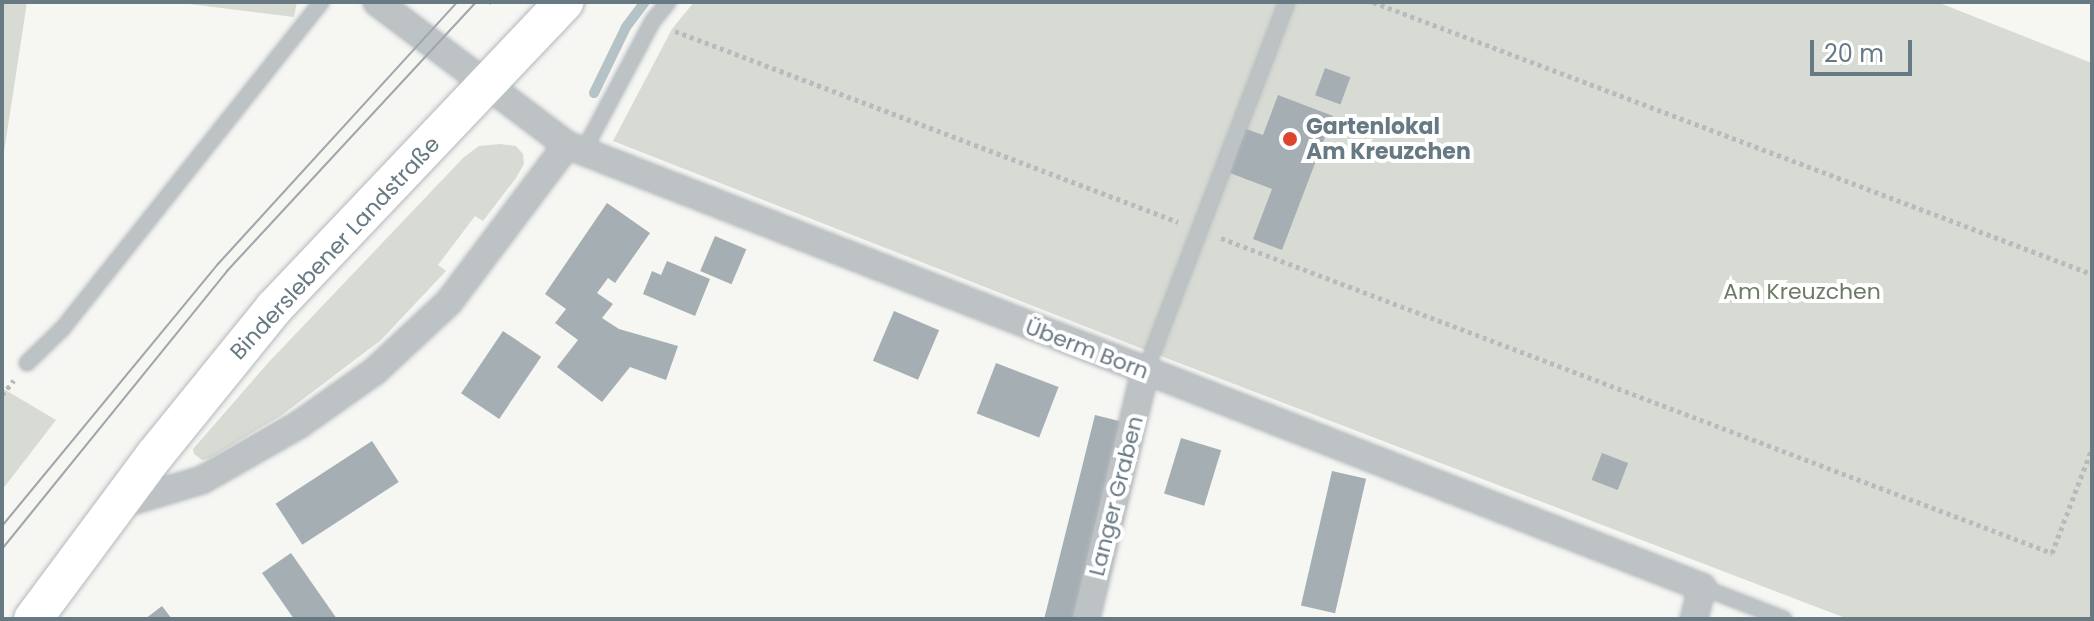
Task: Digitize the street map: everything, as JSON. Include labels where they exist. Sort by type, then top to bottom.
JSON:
[{"type":"main road","name":"Binderslebener Landstraße","points":[[33,619],[118,505],[274,308],[564,2]]},
{"type":"street","name":"Überm Born","points":[[377,2],[485,86],[575,149],[1702,587]]},
{"type":"street","points":[[118,505],[202,480],[300,424],[375,371],[449,302],[575,149]]},
{"type":"street","name":"Langer Graben","points":[[1086,619],[1145,372]]},
{"type":"street","points":[[1694,619],[1702,587]]},
{"type":"lane","points":[[27,363],[63,328],[321,2]]},
{"type":"lane","points":[[575,149],[652,22],[668,2]]},
{"type":"lane","points":[[1145,372],[1287,2]]},
{"type":"lane","points":[[1702,587],[1784,619]]},
{"type":"path","points":[[1373,2],[2092,274]]},
{"type":"path","points":[[652,22],[2052,553],[2092,448]]},
{"type":"green space","points":[[2,2],[27,2],[2,165]]},
{"type":"green space","points":[[173,2],[297,2],[294,17]]},
{"type":"green space","name":"Am Kreuzchen","points":[[694,2],[1937,2],[2092,63],[2092,619],[1848,619],[1153,353],[613,141],[672,29]]},
{"type":"green space","points":[[479,146],[516,146],[523,154],[524,164],[516,178],[483,221],[475,216],[438,265],[446,271],[381,340],[282,415],[210,458],[202,460],[194,454],[193,449],[268,363],[464,157]]},
{"type":"green space","points":[[2,388],[56,420],[2,490]]},
{"type":"building","points":[[1325,68],[1350,77],[1340,104],[1315,95]]},
{"type":"building","points":[[1278,95],[1333,116],[1282,250],[1253,239],[1272,189],[1230,173],[1246,129],[1263,135]]},
{"type":"building","points":[[607,203],[650,233],[615,283],[608,278],[597,293],[613,304],[602,318],[619,329],[678,346],[666,380],[630,367],[602,402],[557,367],[578,340],[555,323],[566,309],[545,294]]},
{"type":"building","points":[[715,236],[746,249],[731,284],[700,271]]},
{"type":"building","points":[[667,261],[710,279],[695,316],[643,294],[652,271],[661,275]]},
{"type":"building","points":[[894,311],[939,330],[918,380],[873,361]]},
{"type":"building","points":[[503,331],[541,357],[499,419],[461,393]]},
{"type":"building","points":[[996,363],[1059,387],[1039,437],[977,413]]},
{"type":"building","points":[[1095,415],[1123,422],[1074,619],[1044,618]]},
{"type":"building","points":[[1181,438],[1221,450],[1204,506],[1164,493]]},
{"type":"building","points":[[372,441],[399,482],[302,545],[276,504]]},
{"type":"building","points":[[1602,453],[1628,463],[1618,490],[1592,480]]},
{"type":"building","points":[[1332,471],[1366,479],[1335,613],[1301,605]]},
{"type":"building","points":[[291,553],[337,619],[294,619],[262,573]]},
{"type":"building","points":[[162,606],[172,619],[145,619]]},
{"type":"waterway","points":[[594,93],[626,27],[645,2]]},
{"type":"tram line","points":[[2,526],[218,264],[457,2]]},
{"type":"tram line","points":[[2,549],[227,271],[476,2]]},
{"type":"place","name":"Gartenlokal Am Kreuzchen","points":[[1290,139]]}]
